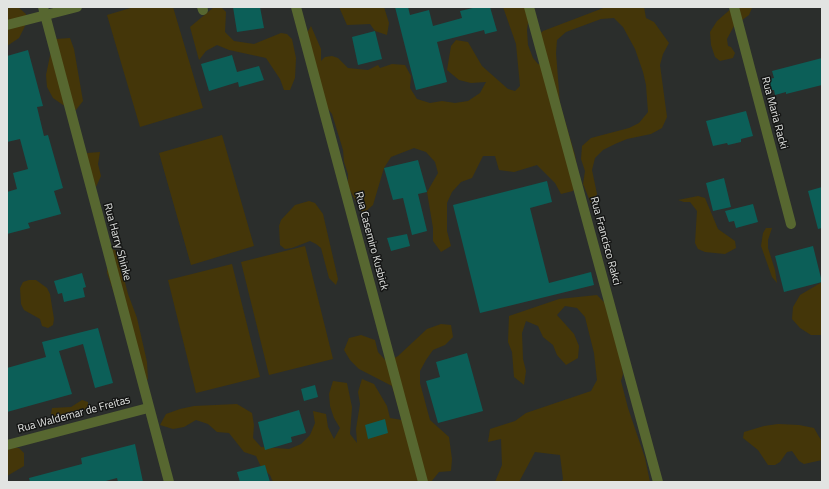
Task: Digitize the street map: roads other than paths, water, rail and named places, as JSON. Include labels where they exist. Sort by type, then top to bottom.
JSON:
[{"type":"street","points":[[7,25],[44,11],[77,7]]},
{"type":"street","name":"Rua Casemiro Kusbick","points":[[296,7],[423,482]]},
{"type":"street","name":"Rua Francisco Rakci","points":[[529,7],[658,482]]},
{"type":"street","name":"Rua Maria Racki","points":[[734,7],[791,224]]},
{"type":"street","name":"Rua Harry Shinke","points":[[44,11],[148,408],[169,482]]},
{"type":"street","name":"Rua Waldemar de Freitas","points":[[7,445],[148,408]]}]
